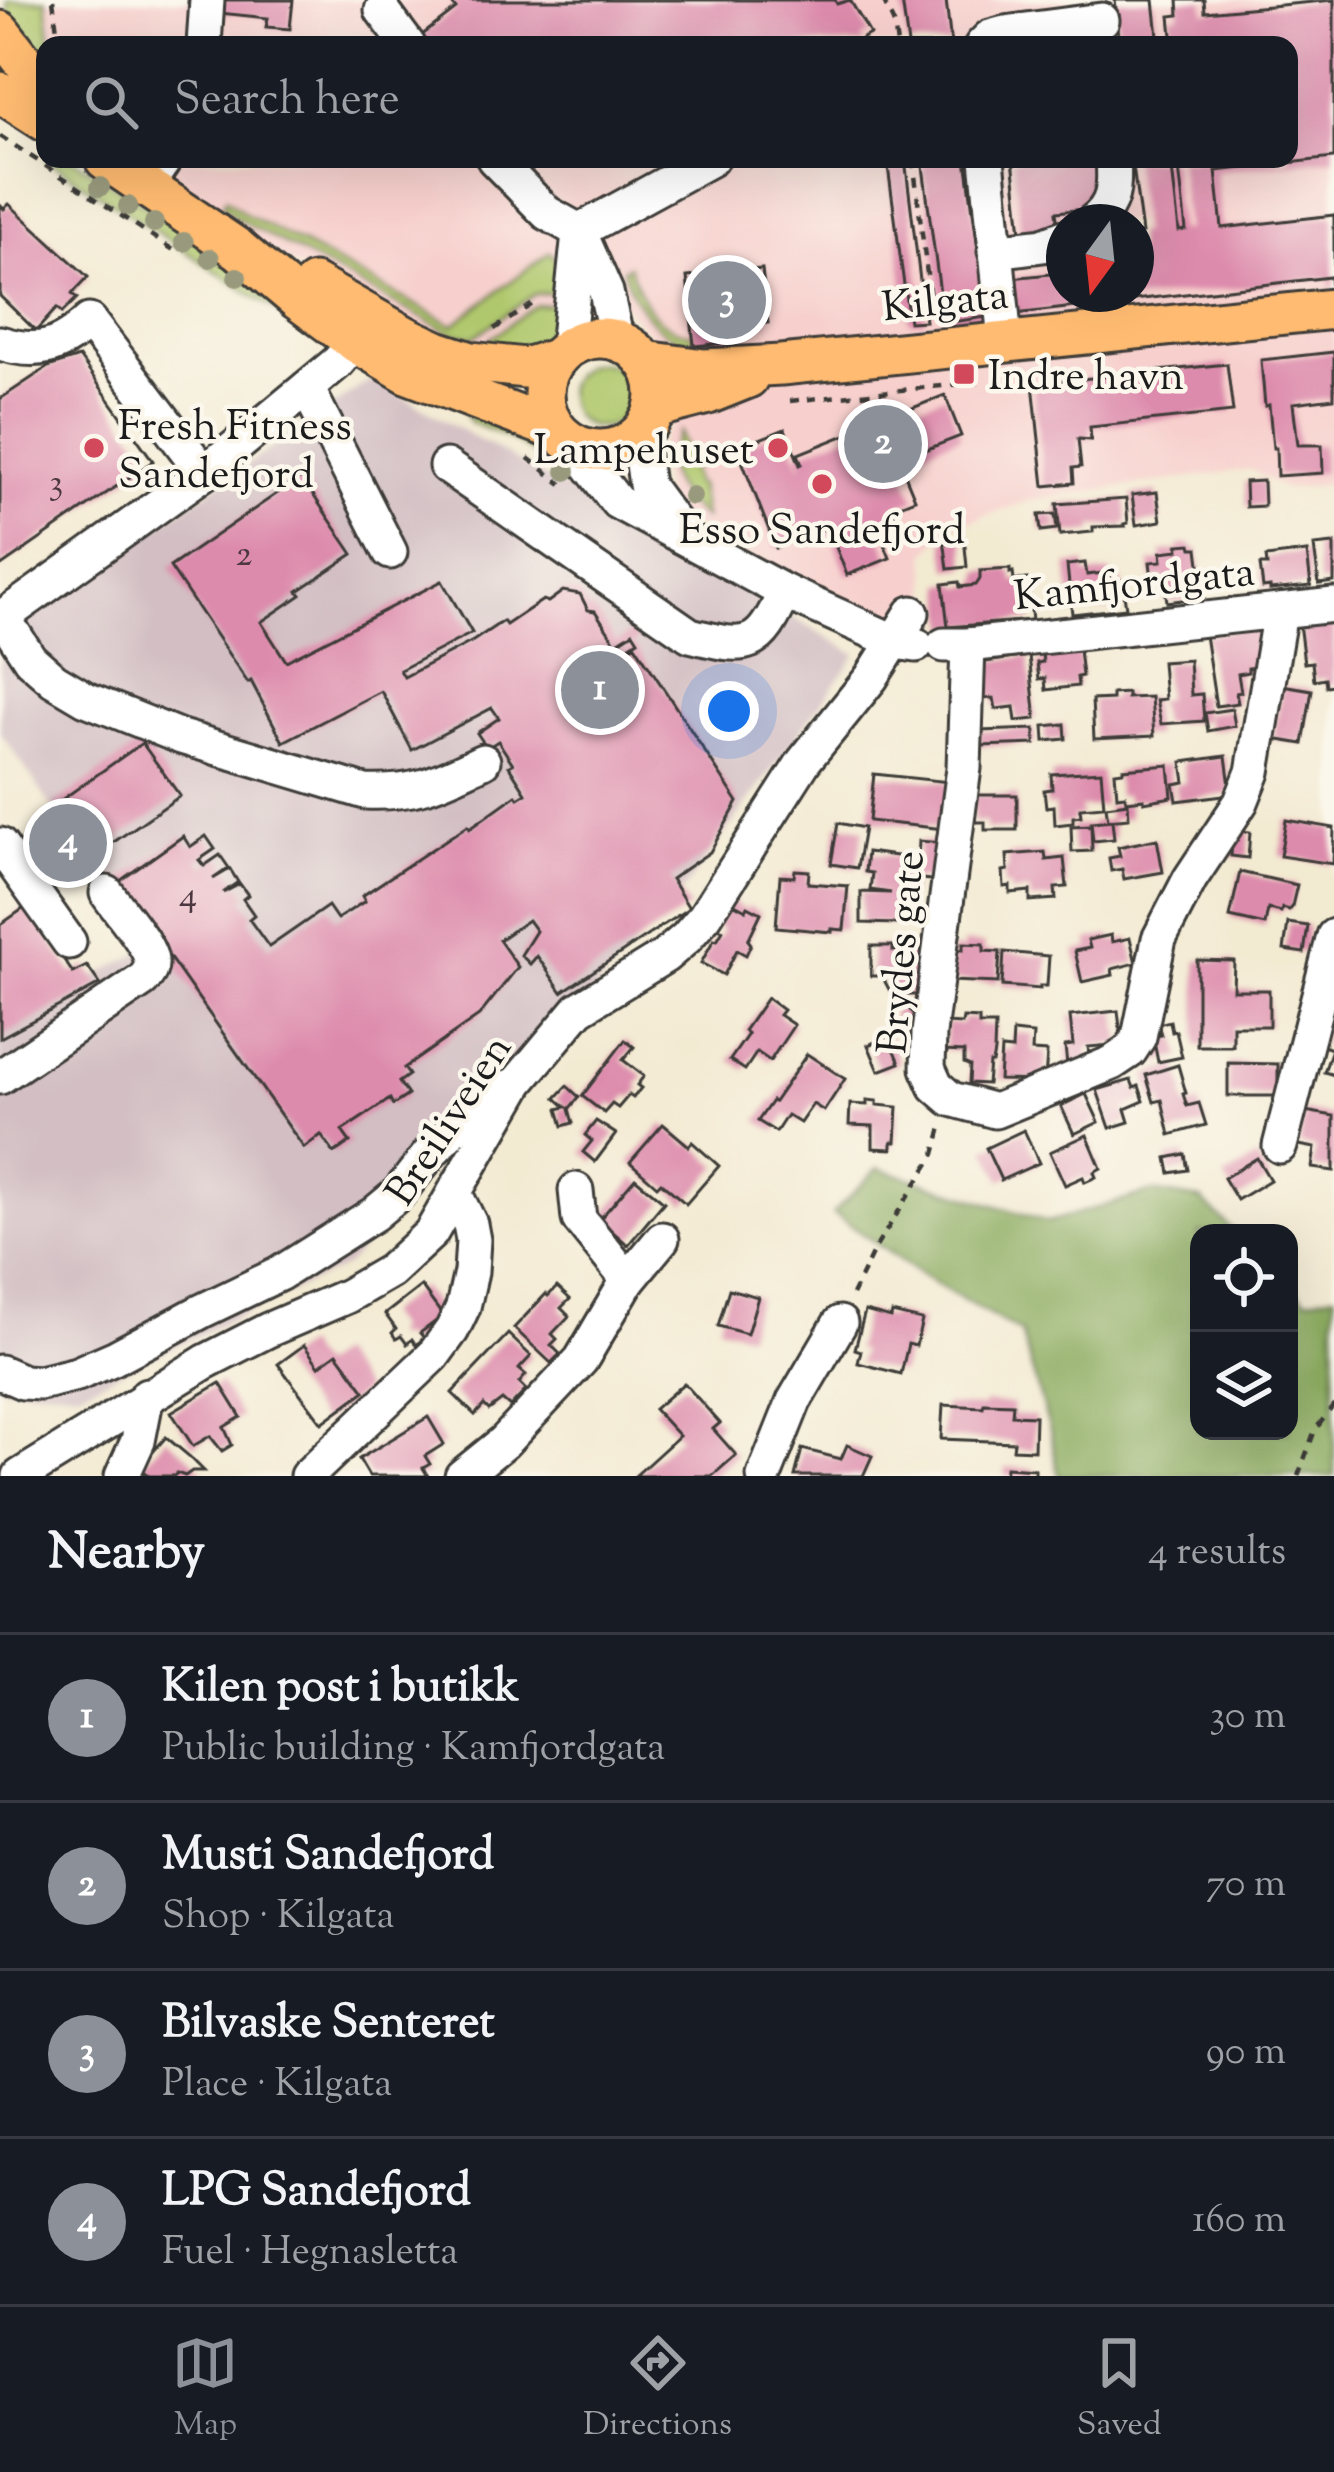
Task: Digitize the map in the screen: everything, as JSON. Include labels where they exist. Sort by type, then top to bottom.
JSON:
[{"type":"main road","points":[[0,31],[36,77]]},
{"type":"main road","points":[[0,92],[36,115]]},
{"type":"main road","points":[[131,168],[298,300],[409,374],[592,450],[626,444],[647,421],[654,385],[631,351],[591,339],[525,368],[471,362],[405,336],[308,281],[238,249]]},
{"type":"main road","name":"Kilgata","points":[[647,421],[708,394],[1005,341],[1334,309]]},
{"type":"main road","name":"Kilgata","points":[[631,351],[780,383]]},
{"type":"main road","points":[[561,354],[547,375],[543,392],[546,412],[564,436]]},
{"type":"street","points":[[204,36],[206,0]]},
{"type":"street","points":[[382,10],[401,36]]},
{"type":"street","points":[[994,36],[1102,22]]},
{"type":"street","points":[[503,168],[547,213],[579,231],[631,351]]},
{"type":"street","points":[[579,231],[694,168]]},
{"type":"street","points":[[988,168],[1005,341]]},
{"type":"street","points":[[1110,204],[1114,168]]},
{"type":"street","points":[[561,354],[579,231]]},
{"type":"street","points":[[995,251],[1046,244]]},
{"type":"street","points":[[0,344],[40,350],[62,342],[88,321],[204,473]]},
{"type":"street","points":[[355,341],[338,362],[204,473],[2,618],[30,659],[86,699],[181,737],[365,792],[396,794],[427,787],[483,761]]},
{"type":"street","points":[[307,388],[390,551]]},
{"type":"street","points":[[647,421],[646,485],[688,542]]},
{"type":"street","points":[[564,436],[617,502],[688,542],[785,592],[927,638]]},
{"type":"street","points":[[446,466],[690,635],[727,644],[746,643],[762,635],[785,592]]},
{"type":"street","name":"Kamfjordgata","points":[[927,638],[1334,605]]},
{"type":"street","name":"Brydes gate","points":[[927,638],[964,768],[928,1069],[936,1086],[951,1099],[995,1111],[1112,1063],[1130,1051],[1139,1037],[1159,939],[1190,880],[1241,802],[1253,772],[1280,611]]},
{"type":"street","name":"Breiliveien","points":[[20,1476],[226,1351],[390,1271],[430,1233],[518,1082],[579,1009],[686,938],[705,916],[804,760],[871,678],[927,638]]},
{"type":"street","points":[[0,845],[69,942]]},
{"type":"street","points":[[0,1077],[143,980],[149,971],[152,960],[147,949],[106,893]]},
{"type":"street","points":[[1280,1146],[1334,936]]},
{"type":"street","points":[[0,1372],[40,1383],[77,1374],[279,1274],[374,1214],[397,1195],[469,1113],[518,1082]]},
{"type":"street","points":[[576,1190],[579,1219],[628,1280]]},
{"type":"street","points":[[307,1476],[433,1356],[452,1330],[471,1272],[472,1240],[455,1193]]},
{"type":"street","points":[[461,1476],[503,1442],[581,1360],[628,1280],[662,1239]]},
{"type":"street","points":[[764,1476],[794,1401],[840,1323]]},
{"type":"street","points":[[122,1476],[138,1441],[147,1395]]},
{"type":"path","points":[[53,0],[58,36]]},
{"type":"path","points":[[884,0],[895,36]]},
{"type":"path","points":[[0,136],[36,160]]},
{"type":"path","points":[[49,168],[186,258]]},
{"type":"path","points":[[914,168],[933,327]]},
{"type":"path","points":[[492,330],[538,300],[557,298]]},
{"type":"path","points":[[780,383],[850,397],[983,382]]},
{"type":"path","points":[[840,1323],[874,1250],[935,1154],[943,1122]]},
{"type":"path","points":[[1298,1476],[1315,1430],[1334,1405]]},
{"type":"shaded area","points":[[19,0],[1334,0],[1334,484],[1284,489],[1250,469],[1032,500],[948,528],[926,554],[930,616],[896,634],[712,537],[665,500],[656,449],[670,427],[666,352],[622,303],[564,317],[555,343],[537,358],[443,344],[233,233],[158,168],[1298,168],[1298,36],[40,36]]},
{"type":"shaded area","points":[[372,379],[857,654],[676,900],[346,1266],[80,1391],[0,1387],[0,1026],[149,948],[0,732],[0,634]]},
{"type":"green space","points":[[7,0],[46,0],[50,36],[36,36],[36,62],[10,20]]},
{"type":"green space","points":[[60,168],[87,168],[199,240],[305,330]]},
{"type":"green space","points":[[226,199],[245,214],[453,325],[550,252],[560,267],[559,289],[535,294],[474,337],[451,333],[236,218],[222,205]]},
{"type":"green space","points":[[629,266],[651,310],[669,326],[693,333],[694,342],[669,334],[648,317],[627,281],[623,269]]},
{"type":"green space","points":[[557,304],[542,339],[524,349],[485,354],[492,337],[531,308]]},
{"type":"green space","points":[[599,363],[622,372],[631,395],[622,418],[599,427],[576,418],[567,395],[576,372]]},
{"type":"green space","points":[[466,414],[518,426],[578,474],[596,500],[528,450],[470,422]]},
{"type":"green space","points":[[680,432],[699,485],[704,518],[671,480],[670,459]]},
{"type":"green space","points":[[878,1168],[1048,1222],[1153,1192],[1201,1200],[1226,1224],[1190,1224],[1190,1440],[1298,1440],[1298,1291],[1306,1299],[1334,1294],[1334,1476],[1059,1476],[1021,1333],[927,1279],[833,1213]]},
{"type":"building","points":[[188,0],[293,0],[290,29],[266,27],[268,18],[219,13],[219,6]]},
{"type":"building","points":[[449,0],[835,0],[837,4],[850,0],[870,34],[421,36],[456,9]]},
{"type":"building","points":[[902,0],[946,0],[950,36],[907,36]]},
{"type":"building","points":[[1115,0],[1154,0],[1158,36],[1119,36]]},
{"type":"building","points":[[1178,0],[1204,0],[1205,12],[1334,0],[1334,158],[1298,162],[1298,36],[1172,36],[1170,16],[1179,15]]},
{"type":"building","points":[[888,168],[906,168],[925,321],[909,322]]},
{"type":"building","points":[[923,168],[967,168],[987,317],[944,323]]},
{"type":"building","points":[[1014,168],[1096,168],[1099,198],[1092,199],[1093,204],[1046,204],[1046,229],[1021,232]]},
{"type":"building","points":[[1133,168],[1172,168],[1179,231],[1186,230],[1179,168],[1243,168],[1216,171],[1222,228],[1334,215],[1334,287],[1330,277],[1154,298],[1154,204],[1138,204]]},
{"type":"building","points":[[9,204],[88,277],[72,294],[77,298],[62,313],[57,308],[36,331],[0,296],[0,205],[4,209]]},
{"type":"building","points":[[762,269],[768,323],[733,327],[734,342],[694,346],[687,277]]},
{"type":"building","points":[[1046,274],[1046,310],[1015,314],[1011,278]]},
{"type":"building","points":[[1334,352],[1334,398],[1293,403],[1298,445],[1322,445],[1323,473],[1277,476],[1261,360]]},
{"type":"building","points":[[79,357],[153,461],[0,567],[0,399],[48,367]]},
{"type":"building","points":[[1227,364],[1233,412],[1090,427],[1091,440],[1078,439],[1081,467],[1073,468],[1074,483],[1044,486],[1033,384]]},
{"type":"building","points":[[945,395],[961,436],[899,460],[915,499],[892,508],[901,530],[882,538],[890,558],[847,575],[828,527],[776,548],[737,448],[785,429],[800,465],[798,454]]},
{"type":"building","points":[[301,477],[353,554],[261,622],[286,661],[442,581],[472,633],[400,670],[404,677],[503,621],[506,625],[543,600],[548,602],[563,591],[580,594],[616,643],[633,632],[638,640],[612,657],[635,645],[738,802],[710,852],[671,879],[689,908],[562,992],[537,956],[530,964],[521,955],[536,931],[528,920],[499,940],[518,967],[479,1016],[404,1068],[409,1075],[399,1082],[408,1095],[393,1105],[390,1099],[342,1131],[350,1142],[334,1153],[321,1135],[304,1148],[117,883],[183,836],[190,847],[206,836],[215,849],[199,860],[204,866],[220,855],[229,868],[213,879],[230,869],[238,882],[223,893],[240,884],[254,915],[249,919],[269,947],[328,906],[337,919],[365,901],[362,896],[468,825],[526,793],[498,741],[487,748],[477,733],[499,718],[492,708],[412,750],[381,691],[283,742],[251,681],[248,683],[170,567]]},
{"type":"building","points":[[1263,481],[1264,506],[1246,507],[1245,482]]},
{"type":"building","points":[[1157,492],[1161,521],[1136,525],[1132,495]]},
{"type":"building","points":[[1126,499],[1125,526],[1060,535],[1057,504]]},
{"type":"building","points":[[1055,514],[1057,529],[1041,531],[1039,515]]},
{"type":"building","points":[[964,537],[967,567],[948,569],[944,539]]},
{"type":"building","points":[[1191,544],[1198,548],[1204,597],[1167,602],[1164,578],[1152,579],[1150,562],[1162,561],[1161,552]]},
{"type":"building","points":[[1334,544],[1334,582],[1319,584],[1314,546]]},
{"type":"building","points":[[1307,552],[1311,586],[1263,588],[1260,565],[1267,565],[1266,557]]},
{"type":"building","points":[[1085,563],[1087,575],[1111,572],[1112,581],[1122,580],[1126,608],[1072,614],[1067,565]]},
{"type":"building","points":[[1010,569],[1014,581],[1027,579],[1032,620],[948,627],[943,584],[976,585],[980,571]]},
{"type":"building","points":[[1334,619],[1334,685],[1326,686],[1325,678],[1314,680],[1312,662],[1304,663],[1299,623]]},
{"type":"building","points":[[1259,627],[1264,666],[1238,674],[1238,703],[1216,706],[1205,635]]},
{"type":"building","points":[[1079,649],[1082,676],[1077,677],[1078,686],[1046,690],[1037,663],[1043,662],[1042,654]]},
{"type":"building","points":[[1029,656],[1036,719],[1016,721],[1014,707],[996,709],[994,698],[983,699],[978,663]]},
{"type":"building","points":[[1189,660],[1191,695],[1202,694],[1204,721],[1161,724],[1156,700],[1165,699],[1162,662]]},
{"type":"building","points":[[1282,685],[1312,690],[1303,744],[1273,739]]},
{"type":"building","points":[[1127,693],[1127,698],[1151,697],[1154,736],[1094,739],[1092,700]]},
{"type":"building","points":[[1232,709],[1235,726],[1208,731],[1205,713]]},
{"type":"building","points":[[1065,724],[1066,739],[1045,741],[1044,726]]},
{"type":"building","points":[[1035,729],[1035,744],[980,746],[979,731]]},
{"type":"building","points":[[142,743],[180,796],[91,858],[54,805]]},
{"type":"building","points":[[1226,756],[1231,794],[1177,801],[1174,784],[1185,782],[1182,762]]},
{"type":"building","points":[[1169,765],[1172,797],[1144,802],[1117,796],[1115,772]]},
{"type":"building","points":[[1101,771],[1104,806],[1080,808],[1081,816],[1073,817],[1073,823],[1055,825],[1054,806],[1046,807],[1044,790],[1052,789],[1051,774]]},
{"type":"building","points":[[874,774],[950,782],[945,829],[869,821]]},
{"type":"building","points":[[973,795],[1017,795],[1017,830],[985,830],[985,822],[973,822]]},
{"type":"building","points":[[1128,803],[1129,818],[1108,820],[1106,806]]},
{"type":"building","points":[[1112,820],[1114,839],[1093,841],[1091,822]]},
{"type":"building","points":[[1286,820],[1334,828],[1333,864],[1280,856]]},
{"type":"building","points":[[838,823],[864,828],[857,868],[831,864]]},
{"type":"building","points":[[1091,825],[1092,851],[1072,852],[1071,826]]},
{"type":"building","points":[[1233,830],[1250,832],[1248,858],[1231,856]]},
{"type":"building","points":[[1157,839],[1163,872],[1124,879],[1122,869],[1111,871],[1109,858],[1120,856],[1118,847]]},
{"type":"building","points":[[919,841],[943,843],[939,881],[913,878],[911,895],[899,894],[899,924],[861,923],[861,892],[891,893],[870,890],[867,852],[918,859]]},
{"type":"building","points":[[1045,852],[1046,860],[1064,858],[1067,887],[1055,888],[1056,899],[1030,901],[1030,891],[1010,893],[1010,886],[1004,887],[1007,855]]},
{"type":"building","points":[[795,870],[809,871],[808,883],[848,886],[844,930],[776,927],[780,876],[794,877]]},
{"type":"building","points":[[1240,872],[1297,885],[1292,906],[1281,912],[1268,909],[1265,925],[1230,917]]},
{"type":"building","points":[[729,901],[761,913],[746,955],[737,950],[724,975],[701,963],[723,930],[716,927]]},
{"type":"building","points":[[27,906],[73,973],[87,966],[100,984],[0,1038],[0,925]]},
{"type":"building","points":[[1288,923],[1308,926],[1304,953],[1284,950]]},
{"type":"building","points":[[1111,935],[1112,942],[1130,938],[1136,963],[1112,969],[1113,975],[1082,982],[1075,951],[1090,948],[1088,940]]},
{"type":"building","points":[[963,943],[984,944],[984,951],[1000,952],[998,983],[951,981],[952,949],[963,950]]},
{"type":"building","points":[[871,946],[926,950],[919,995],[892,995],[882,976],[871,976]]},
{"type":"building","points":[[1004,952],[1049,956],[1047,986],[1002,986]]},
{"type":"building","points":[[1197,960],[1234,961],[1233,990],[1269,990],[1269,1026],[1233,1026],[1233,1046],[1197,1046]]},
{"type":"building","points":[[767,998],[794,1025],[770,1061],[757,1052],[745,1070],[730,1060]]},
{"type":"building","points":[[906,1004],[917,1020],[902,1030],[891,1014]]},
{"type":"building","points":[[1118,1011],[1122,1044],[1088,1047],[1090,1062],[1067,1065],[1065,1046],[1073,1045],[1070,1016]]},
{"type":"building","points":[[1333,1012],[1334,1075],[1324,1072],[1332,1049],[1323,1046]]},
{"type":"building","points":[[963,1018],[995,1025],[987,1084],[969,1083],[970,1066],[964,1063],[964,1052],[944,1051],[946,1023],[962,1024]]},
{"type":"building","points":[[1170,1021],[1182,1057],[1158,1062],[1153,1037],[1161,1035],[1158,1024]]},
{"type":"building","points":[[1013,1032],[1033,1034],[1032,1051],[1047,1052],[1045,1081],[999,1080],[1001,1049],[1012,1050]]},
{"type":"building","points":[[889,1036],[900,1063],[879,1071],[868,1045]]},
{"type":"building","points":[[625,1040],[634,1047],[623,1060],[644,1076],[637,1085],[641,1088],[633,1098],[629,1095],[618,1108],[612,1104],[604,1113],[582,1096]]},
{"type":"building","points":[[807,1054],[845,1079],[824,1111],[813,1104],[800,1123],[787,1115],[776,1132],[758,1121]]},
{"type":"building","points":[[1228,1063],[1278,1064],[1278,1096],[1228,1096]]},
{"type":"building","points":[[1178,1065],[1187,1106],[1199,1103],[1206,1125],[1170,1135],[1162,1100],[1154,1102],[1146,1075]]},
{"type":"building","points":[[1131,1080],[1134,1088],[1139,1086],[1144,1101],[1125,1109],[1129,1122],[1110,1128],[1097,1090]]},
{"type":"building","points":[[567,1086],[579,1097],[569,1109],[573,1123],[563,1126],[558,1109],[566,1107],[556,1098]]},
{"type":"building","points":[[1086,1094],[1099,1122],[1074,1134],[1061,1106]]},
{"type":"building","points":[[867,1100],[898,1107],[892,1149],[873,1148],[873,1126],[849,1125],[850,1104],[867,1105]]},
{"type":"building","points":[[1305,1111],[1334,1116],[1334,1171],[1312,1168],[1315,1148],[1299,1145]]},
{"type":"building","points":[[596,1121],[616,1134],[595,1162],[583,1152],[592,1141],[585,1135]]},
{"type":"building","points":[[663,1124],[719,1166],[686,1204],[630,1162]]},
{"type":"building","points":[[1024,1130],[1039,1163],[1001,1180],[986,1148]]},
{"type":"building","points":[[1087,1135],[1101,1168],[1094,1172],[1096,1177],[1065,1185],[1050,1152]]},
{"type":"building","points":[[1185,1154],[1188,1170],[1170,1173],[1167,1158]]},
{"type":"building","points":[[1257,1158],[1270,1180],[1237,1200],[1224,1178]]},
{"type":"building","points":[[635,1178],[664,1202],[628,1245],[599,1220]]},
{"type":"building","points":[[421,1286],[443,1316],[420,1333],[424,1338],[416,1345],[412,1339],[407,1344],[401,1336],[396,1339],[392,1333],[396,1329],[385,1314]]},
{"type":"building","points":[[557,1287],[570,1299],[561,1308],[569,1316],[552,1334],[557,1339],[551,1345],[560,1354],[551,1363],[514,1328]]},
{"type":"building","points":[[729,1289],[758,1297],[747,1334],[718,1326]]},
{"type":"building","points":[[865,1311],[922,1320],[916,1346],[908,1344],[901,1374],[858,1363],[861,1351],[855,1349]]},
{"type":"building","points":[[508,1334],[531,1356],[519,1369],[526,1375],[519,1383],[526,1390],[510,1407],[502,1400],[489,1410],[484,1405],[475,1415],[452,1393]]},
{"type":"building","points":[[304,1345],[319,1366],[337,1353],[365,1391],[322,1423],[278,1364]]},
{"type":"building","points":[[220,1383],[241,1417],[224,1427],[232,1445],[222,1451],[210,1436],[193,1446],[171,1412]]},
{"type":"building","points":[[684,1383],[720,1423],[713,1429],[736,1455],[712,1476],[635,1476],[679,1436],[654,1409]]},
{"type":"building","points":[[984,1403],[1013,1404],[1012,1415],[1035,1416],[1034,1450],[1013,1449],[1014,1442],[941,1439],[943,1405],[983,1407]]},
{"type":"building","points":[[428,1417],[444,1444],[425,1456],[430,1464],[423,1468],[428,1476],[369,1476],[359,1459]]},
{"type":"building","points":[[166,1437],[204,1471],[149,1476],[139,1468]]},
{"type":"building","points":[[847,1445],[872,1456],[863,1476],[795,1476],[802,1449],[841,1459]]},
{"type":"building","points":[[1006,1467],[1035,1469],[1035,1476],[1005,1476]]},
{"type":"place","name":"Bilvaske Senteret","points":[[727,300]]},
{"type":"place","name":"Indre havn","points":[[964,374]]},
{"type":"place","name":"Musti Sandefjord","points":[[883,444]]},
{"type":"place","name":"Fresh Fitness Sandefjord","points":[[94,448]]},
{"type":"place","name":"Lampehuset","points":[[778,448]]},
{"type":"place","name":"Esso Sandefjord","points":[[822,484]]},
{"type":"place","name":"Kilen post i butikk","points":[[600,690]]},
{"type":"place","name":"LPG Sandefjord","points":[[68,843]]}]
